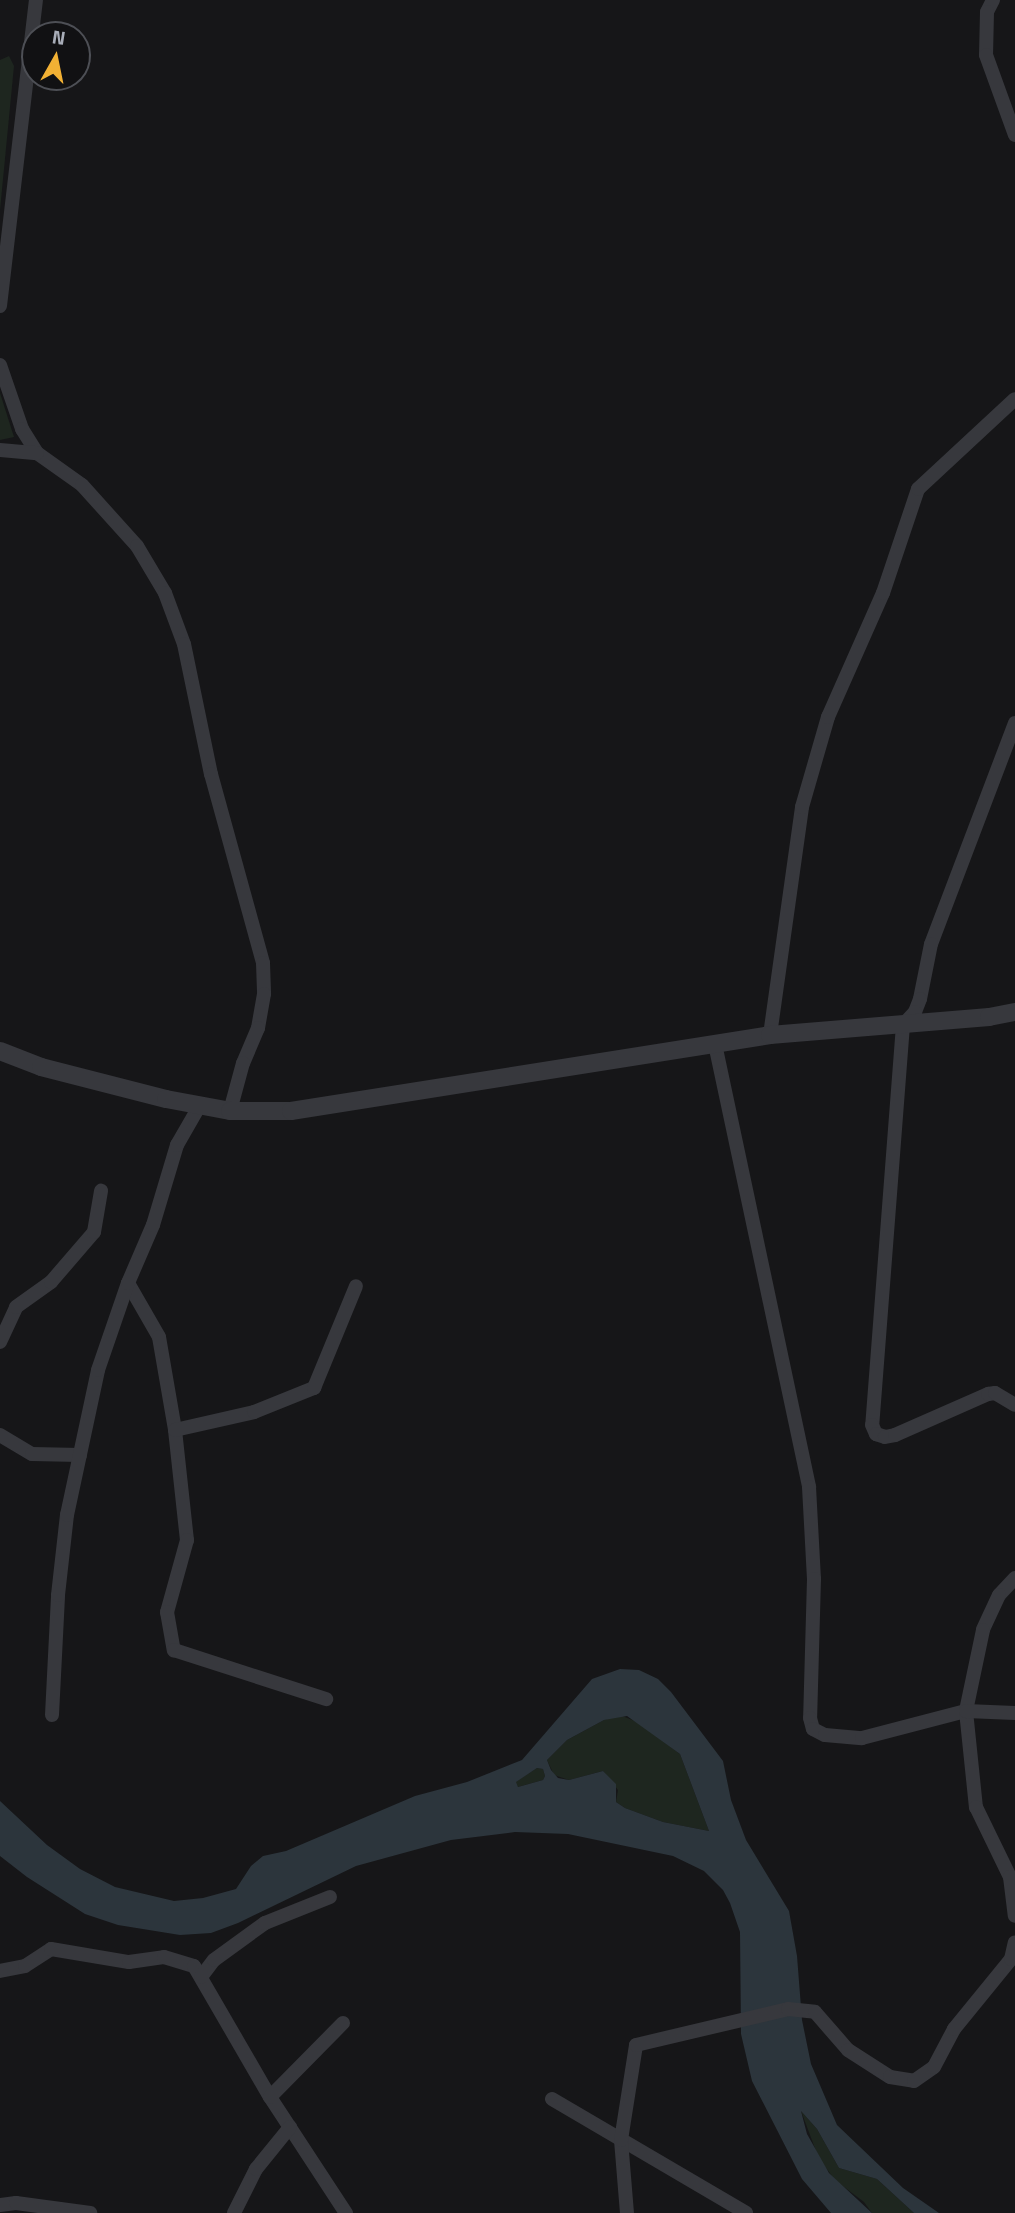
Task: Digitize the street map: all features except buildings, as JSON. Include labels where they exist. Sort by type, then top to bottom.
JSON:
[{"type":"street","points":[[0,306],[36,0]]},
{"type":"street","points":[[993,0],[987,12],[986,55],[1015,135]]},
{"type":"street","points":[[0,365],[22,429],[37,453],[82,485],[137,546],[165,593],[184,644],[211,774],[263,963],[264,994],[258,1028],[243,1063],[230,1111]]},
{"type":"street","points":[[770,1035],[802,807],[828,717],[883,593],[918,489],[1015,399]]},
{"type":"street","points":[[0,450],[37,453]]},
{"type":"street","points":[[1015,723],[931,943],[920,999],[915,1012],[903,1025],[872,1425],[876,1434],[885,1437],[895,1435],[995,1393],[1015,1405]]},
{"type":"street","points":[[0,1051],[41,1068],[200,1105],[230,1111],[291,1111],[770,1035],[903,1025],[1015,1012]]},
{"type":"street","points":[[715,1044],[808,1486],[814,1579],[810,1718],[813,1728],[825,1735],[862,1738],[966,1711],[1015,1713]]},
{"type":"street","points":[[52,1715],[58,1595],[67,1515],[98,1370],[128,1283],[153,1226],[177,1145],[200,1105]]},
{"type":"street","points":[[0,1342],[16,1307],[51,1282],[94,1232],[101,1191]]},
{"type":"street","points":[[128,1283],[159,1337],[175,1430],[187,1540],[167,1612],[174,1650],[326,1699]]},
{"type":"street","points":[[175,1430],[254,1412],[314,1388],[356,1286]]},
{"type":"street","points":[[0,1435],[32,1454],[80,1455]]},
{"type":"street","points":[[1015,1578],[999,1595],[983,1630],[966,1711],[976,1807],[1010,1877],[1015,1916]]},
{"type":"street","points":[[201,1977],[214,1960],[265,1923],[330,1897]]},
{"type":"street","points":[[627,2213],[621,2140],[636,2045],[788,2009],[815,2012],[848,2050],[890,2077],[914,2081],[934,2067],[954,2029],[1012,1959],[1015,1942]]},
{"type":"street","points":[[0,1971],[25,1966],[51,1949],[129,1962],[164,1957],[194,1966],[270,2097],[346,2213]]},
{"type":"street","points":[[270,2097],[343,2023]]},
{"type":"street","points":[[552,2099],[746,2213]]},
{"type":"street","points":[[234,2213],[256,2169],[290,2127]]},
{"type":"street","points":[[0,2205],[16,2203],[90,2213]]},
{"type":"shaded area","points":[[9,56],[14,66],[0,210],[0,60]]},
{"type":"shaded area","points":[[0,393],[14,437],[0,440]]},
{"type":"shaded area","points":[[620,1669],[639,1670],[658,1679],[671,1692],[723,1761],[731,1800],[746,1840],[789,1911],[797,1956],[802,2020],[811,2064],[837,2125],[903,2188],[939,2213],[914,2213],[877,2179],[839,2168],[817,2129],[801,2111],[807,2134],[829,2173],[872,2213],[831,2213],[802,2179],[752,2081],[741,2034],[740,1932],[730,1903],[723,1890],[704,1871],[673,1856],[568,1834],[515,1832],[451,1840],[356,1866],[238,1923],[211,1933],[180,1935],[118,1925],[85,1914],[27,1877],[0,1856],[0,1801],[47,1845],[80,1869],[115,1887],[174,1901],[203,1898],[236,1889],[251,1866],[263,1856],[286,1851],[415,1796],[467,1782],[522,1760],[592,1679]],"holes":[[[627,1716],[680,1754],[709,1831],[663,1822],[625,1808],[616,1802],[616,1784],[603,1771],[569,1780],[558,1778],[551,1770],[547,1760],[567,1740],[604,1720]],[[537,1768],[543,1769],[543,1780],[518,1787],[516,1782]]]},
{"type":"shaded area","points":[[620,1715],[637,1722],[680,1754],[709,1831],[663,1822],[625,1808],[616,1802],[618,1790],[603,1771],[569,1780],[554,1775],[547,1760],[567,1740],[604,1720]]},
{"type":"shaded area","points":[[537,1768],[543,1769],[543,1780],[518,1787],[515,1782]]},
{"type":"shaded area","points":[[801,2111],[817,2129],[839,2168],[877,2179],[914,2213],[872,2213],[864,2202],[836,2181],[819,2159]]}]
